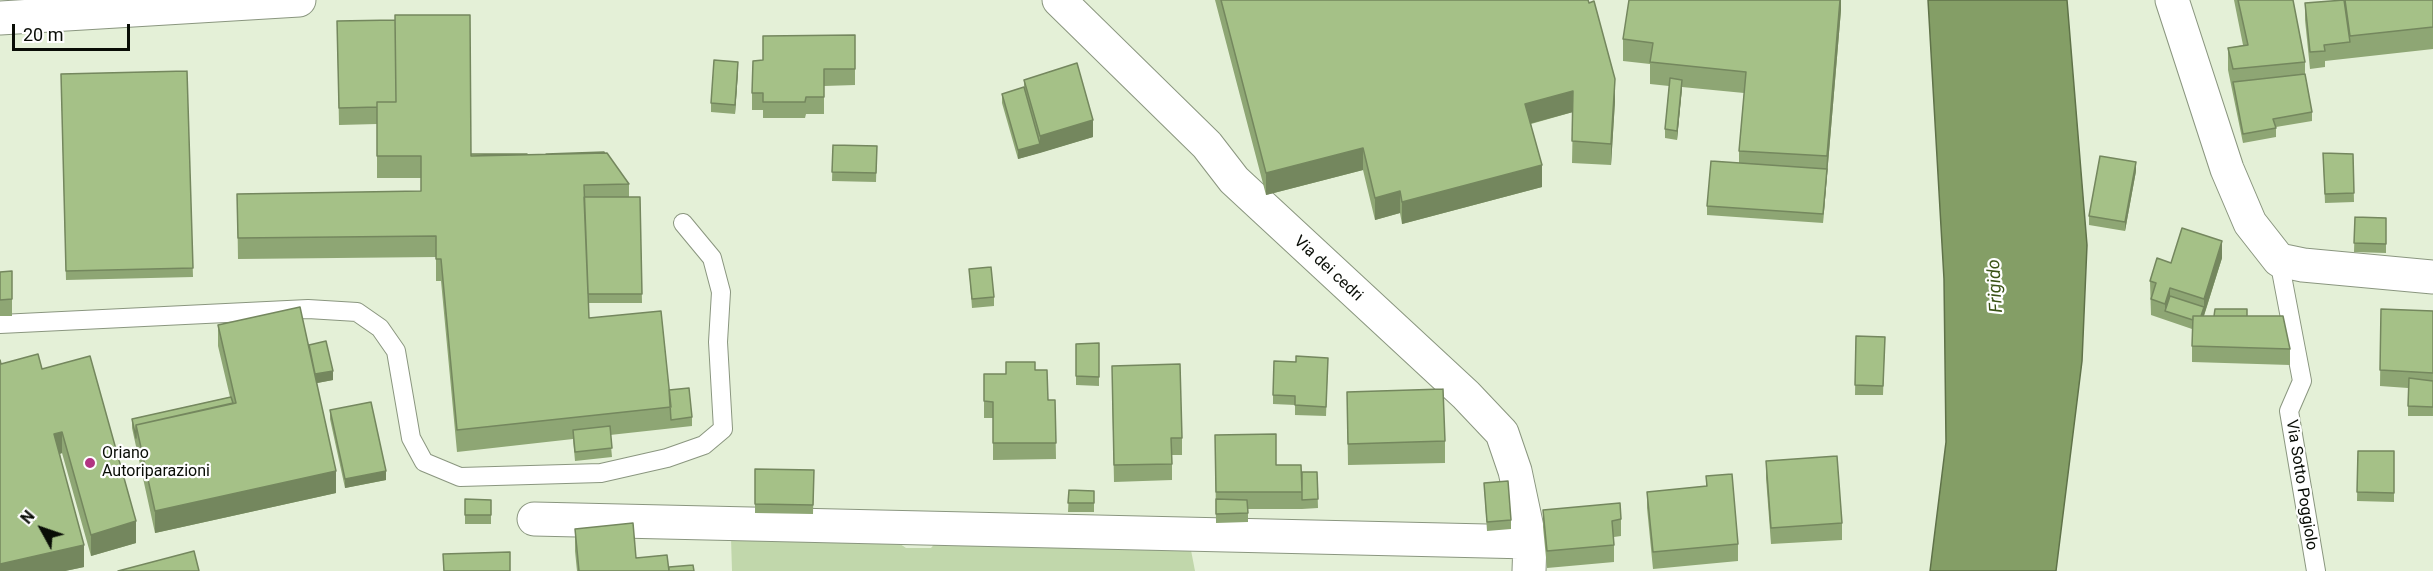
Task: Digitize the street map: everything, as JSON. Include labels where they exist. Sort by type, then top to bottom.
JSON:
[{"type":"street","points":[[0,18],[299,0]]},
{"type":"street","name":"Via dei cedri","points":[[1059,0],[1208,145],[1234,180],[1466,395],[1502,433],[1515,471],[1530,556]]},
{"type":"street","name":"Via Sotto Poggiolo","points":[[2172,0],[2227,169],[2250,223],[2279,260]]},
{"type":"street","points":[[2279,260],[2303,266],[2433,276]]},
{"type":"street","points":[[534,519],[1530,556]]},
{"type":"lane","points":[[0,324],[308,309],[357,312],[380,328],[396,351],[411,438],[424,462],[460,477],[601,473],[667,458],[704,445],[723,429],[717,342],[721,292],[712,258],[683,223]]},
{"type":"lane","name":"Via Sotto Poggiolo","points":[[2279,260],[2302,381],[2289,411],[2316,571]]},
{"type":"shaded area","points":[[731,538],[893,539],[906,548],[931,548],[938,540],[1190,545],[1195,571],[732,571]]},
{"type":"water","name":"Frigido","points":[[1928,0],[2067,0],[2087,245],[2082,361],[2056,571],[1930,571],[1946,442],[1944,279]]},
{"type":"building","points":[[1221,0],[1588,0],[1589,3],[1594,1],[1615,79],[1611,144],[1572,141],[1573,91],[1525,104],[1542,165],[1402,202],[1400,191],[1375,198],[1363,148],[1266,173]]},
{"type":"building","points":[[1629,0],[1840,0],[1827,156],[1739,151],[1746,72],[1650,62],[1653,43],[1623,39]]},
{"type":"building","points":[[2238,0],[2293,0],[2305,62],[2233,69],[2228,48],[2248,45]]},
{"type":"building","points":[[2344,0],[2350,42],[2324,45],[2325,51],[2310,52],[2305,3]]},
{"type":"building","points":[[2345,0],[2433,0],[2433,27],[2350,36]]},
{"type":"building","points":[[395,15],[470,15],[471,156],[607,153],[629,184],[584,185],[589,318],[661,311],[671,407],[457,430],[441,259],[436,259],[436,236],[238,238],[237,194],[421,191],[421,156],[377,156],[377,102],[396,102]]},
{"type":"building","points":[[395,20],[396,102],[377,102],[377,107],[339,108],[337,21]]},
{"type":"building","points":[[855,35],[855,69],[824,69],[824,97],[806,97],[805,102],[763,102],[763,93],[752,93],[753,61],[763,60],[763,36]]},
{"type":"building","points":[[714,60],[738,62],[735,105],[711,103]]},
{"type":"building","points":[[1077,63],[1093,120],[1040,136],[1024,80]]},
{"type":"building","points":[[187,71],[193,268],[66,271],[61,74]]},
{"type":"building","points":[[2305,74],[2312,112],[2273,119],[2276,128],[2243,134],[2233,82]]},
{"type":"building","points":[[1670,78],[1682,80],[1677,131],[1665,129]]},
{"type":"building","points":[[1024,87],[1040,144],[1018,150],[1002,94]]},
{"type":"building","points":[[833,145],[877,146],[876,173],[832,172]]},
{"type":"building","points":[[604,152],[604,153],[546,154]]},
{"type":"building","points":[[2323,153],[2353,154],[2354,193],[2325,194]]},
{"type":"building","points":[[471,154],[527,154],[471,156]]},
{"type":"building","points":[[2100,156],[2136,162],[2125,222],[2089,216]]},
{"type":"building","points":[[1711,161],[1827,169],[1823,214],[1707,206]]},
{"type":"building","points":[[584,197],[640,197],[642,294],[588,294]]},
{"type":"building","points":[[2355,217],[2386,218],[2386,244],[2354,243]]},
{"type":"building","points":[[2182,228],[2222,241],[2204,299],[2170,288],[2165,304],[2151,299],[2156,283],[2150,281],[2157,258],[2171,263]]},
{"type":"building","points":[[991,267],[994,297],[972,299],[969,269]]},
{"type":"building","points":[[12,271],[12,299],[0,300],[0,272]]},
{"type":"building","points":[[2170,296],[2204,307],[2201,316],[2193,316],[2193,320],[2165,311]]},
{"type":"building","points":[[300,307],[336,471],[155,511],[136,425],[236,403],[218,325]]},
{"type":"building","points":[[2215,309],[2247,309],[2247,316],[2214,316]]},
{"type":"building","points":[[2381,309],[2433,311],[2433,373],[2380,370]]},
{"type":"building","points":[[2193,316],[2283,316],[2290,349],[2192,346]]},
{"type":"building","points":[[1856,336],[1885,337],[1883,386],[1855,385]]},
{"type":"building","points":[[326,341],[333,371],[315,374],[309,345]]},
{"type":"building","points":[[1099,343],[1099,377],[1076,376],[1076,344]]},
{"type":"building","points":[[38,354],[42,369],[90,356],[136,521],[91,535],[62,432],[54,434],[84,545],[0,564],[0,360],[1,364]]},
{"type":"building","points":[[1296,356],[1328,358],[1326,407],[1295,405],[1295,396],[1273,395],[1274,361],[1296,362]]},
{"type":"building","points":[[1006,362],[1035,362],[1035,370],[1047,370],[1048,400],[1055,400],[1056,443],[993,443],[993,402],[984,401],[984,374],[1006,374]]},
{"type":"building","points":[[1180,364],[1182,438],[1171,438],[1172,464],[1114,465],[1112,366]]},
{"type":"building","points":[[2409,378],[2433,381],[2433,407],[2408,406]]},
{"type":"building","points":[[689,388],[692,417],[671,420],[669,390]]},
{"type":"building","points":[[1443,389],[1445,441],[1348,444],[1347,392]]},
{"type":"building","points":[[231,397],[233,403],[136,425],[136,438],[132,419]]},
{"type":"building","points":[[371,402],[386,471],[345,479],[330,410]]},
{"type":"building","points":[[610,426],[612,448],[575,452],[573,430]]},
{"type":"building","points":[[1276,434],[1276,465],[1301,465],[1302,492],[1216,492],[1215,435]]},
{"type":"building","points":[[2358,451],[2394,451],[2394,493],[2357,492]]},
{"type":"building","points":[[1837,456],[1842,523],[1771,528],[1766,461]]},
{"type":"building","points":[[755,469],[814,470],[813,505],[755,504]]},
{"type":"building","points":[[1302,472],[1317,472],[1318,499],[1302,500]]},
{"type":"building","points":[[1732,474],[1738,544],[1653,552],[1647,492],[1707,486],[1706,476]]},
{"type":"building","points":[[1508,481],[1511,520],[1487,522],[1484,483]]},
{"type":"building","points":[[1069,490],[1094,491],[1094,503],[1068,503]]},
{"type":"building","points":[[465,499],[491,500],[491,515],[465,515]]},
{"type":"building","points":[[1216,499],[1247,500],[1248,513],[1216,514]]},
{"type":"building","points":[[1620,503],[1621,519],[1612,521],[1614,545],[1547,551],[1543,510]]},
{"type":"building","points":[[633,523],[636,558],[667,555],[669,571],[579,571],[575,529]]},
{"type":"building","points":[[194,551],[199,571],[118,571]]},
{"type":"building","points":[[510,552],[510,571],[444,571],[443,554]]},
{"type":"building","points":[[693,565],[694,571],[669,571],[669,567]]},
{"type":"place","name":"Oriano Autoriparazioni","points":[[90,463]]}]
